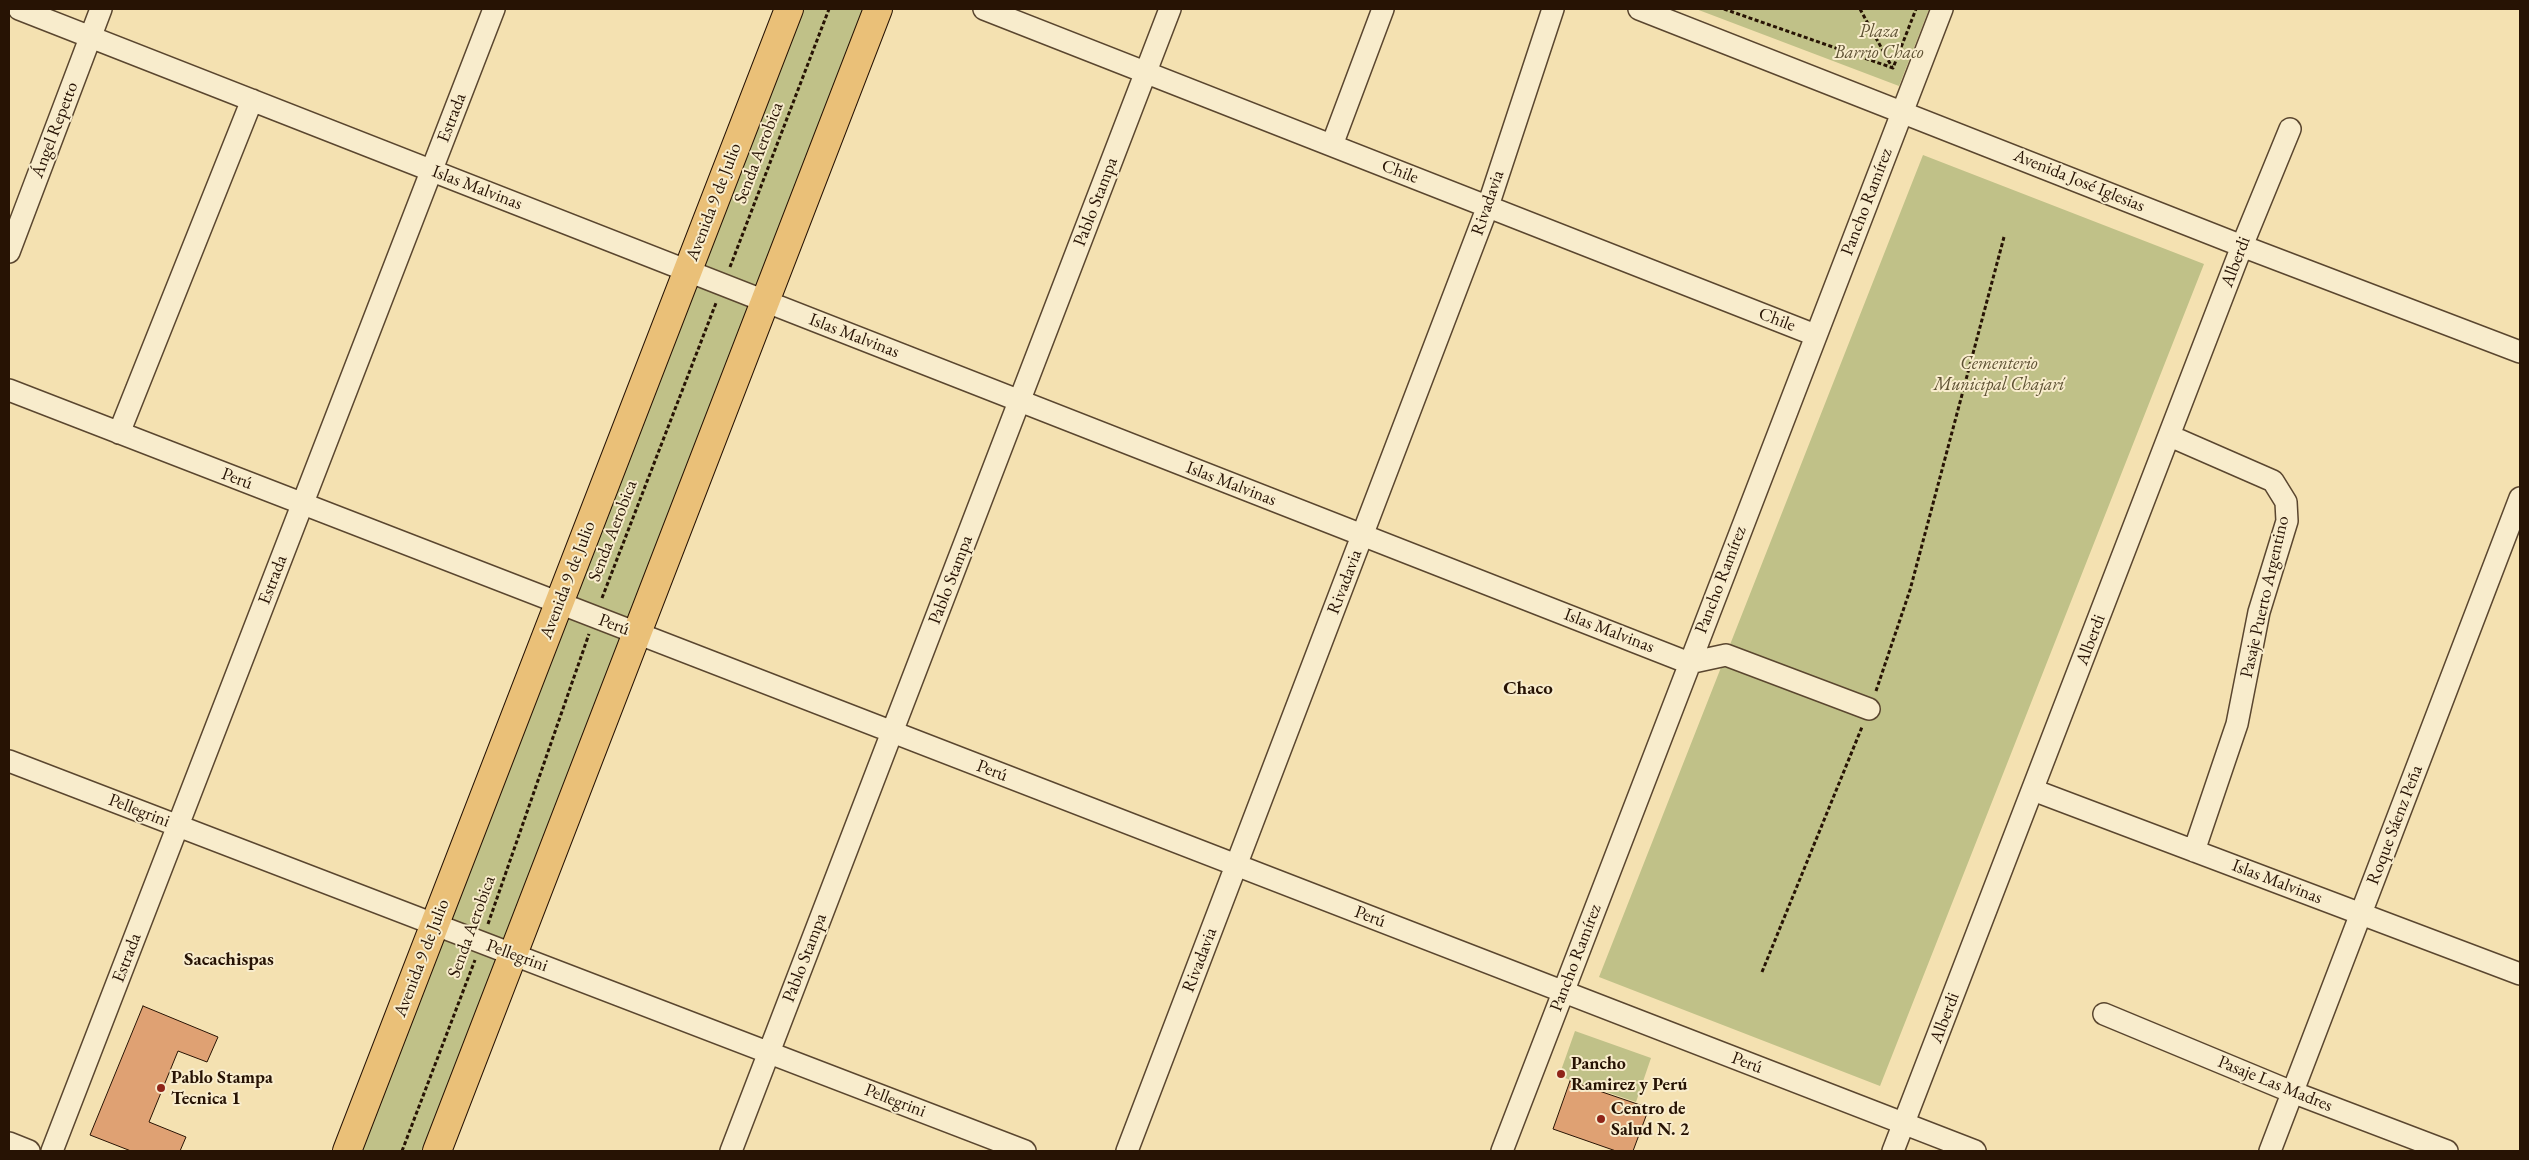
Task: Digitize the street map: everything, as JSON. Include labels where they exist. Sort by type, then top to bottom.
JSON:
[{"type":"main road","name":"Avenida 9 de Julio","points":[[347,1151],[789,9]]},
{"type":"main road","points":[[437,1151],[878,9]]},
{"type":"street","name":"Islas Malvinas","points":[[19,9],[1689,663]]},
{"type":"street","name":"Ángel Repetto","points":[[9,252],[101,9]]},
{"type":"street","name":"Estrada","points":[[52,1151],[494,9]]},
{"type":"street","name":"Chile","points":[[984,9],[1815,335]]},
{"type":"street","name":"Pablo Stampa","points":[[731,1151],[1170,9]]},
{"type":"street","points":[[1332,145],[1383,9]]},
{"type":"street","name":"Rivadavia","points":[[1127,1151],[1488,206],[1552,9]]},
{"type":"street","name":"Avenida José Iglesias","points":[[1639,9],[2242,246],[2520,352]]},
{"type":"street","name":"Pancho Ramírez","points":[[1502,1151],[1942,9]]},
{"type":"street","points":[[118,433],[252,100]]},
{"type":"street","name":"Alberdi","points":[[1893,1151],[2242,246],[2290,129]]},
{"type":"street","name":"Perú","points":[[9,390],[1975,1151]]},
{"type":"street","name":"Pasaje Puerto Argentino","points":[[2170,436],[2273,481],[2286,502],[2287,521],[2259,612],[2237,724],[2194,851]]},
{"type":"street","name":"Roque Sáenz Peña","points":[[2270,1151],[2520,498]]},
{"type":"street","points":[[1689,663],[1726,655],[1870,710]]},
{"type":"street","name":"Pellegrini","points":[[9,761],[1025,1151]]},
{"type":"street","name":"Islas Malvinas","points":[[2033,790],[2520,974]]},
{"type":"street","name":"Pasaje Las Madres","points":[[2104,1014],[2292,1092],[2447,1151]]},
{"type":"street","points":[[9,1143],[29,1151]]},
{"type":"path","name":"Senda Aerobica","points":[[402,1151],[481,943],[595,617],[829,9]]},
{"type":"path","points":[[1724,9],[1893,68]]},
{"type":"path","points":[[1860,9],[1893,68]]},
{"type":"path","points":[[1893,68],[1916,9]]},
{"type":"path","points":[[1762,972],[1870,710],[1910,590],[2004,236]]},
{"type":"green space","points":[[797,9],[867,9],[761,289],[697,267]]},
{"type":"green space","name":"Plaza Barrio Chaco","points":[[1696,9],[1929,9],[1899,86]]},
{"type":"green space","name":"Cementerio Municipal Chajarí","points":[[1923,155],[2204,264],[1880,1086],[1599,977]]},
{"type":"green space","points":[[692,283],[754,306],[633,621],[569,599]]},
{"type":"green space","points":[[564,615],[626,638],[508,945],[445,921]]},
{"type":"green space","points":[[438,933],[503,958],[429,1151],[354,1151]]},
{"type":"green space","points":[[1575,1031],[1651,1058],[1636,1102],[1559,1076]]},
{"type":"building","name":"Pablo Stampa Tecnica 1","points":[[143,1006],[218,1037],[207,1062],[178,1051],[149,1122],[186,1137],[180,1151],[131,1151],[90,1135]]},
{"type":"building","name":"Centro de Salud N. 2","points":[[1570,1081],[1649,1108],[1633,1151],[1616,1151],[1553,1129]]},
{"type":"place","name":"Pancho Ramirez y Perú","points":[[1561,1074]]},
{"type":"place","name":"Pablo Stampa Tecnica 1","points":[[161,1088]]},
{"type":"place","name":"Centro de Salud N. 2","points":[[1601,1119]]},
{"type":"district","name":"Chaco","points":[[1528,689]]},
{"type":"district","name":"Sacachispas","points":[[229,960]]}]
